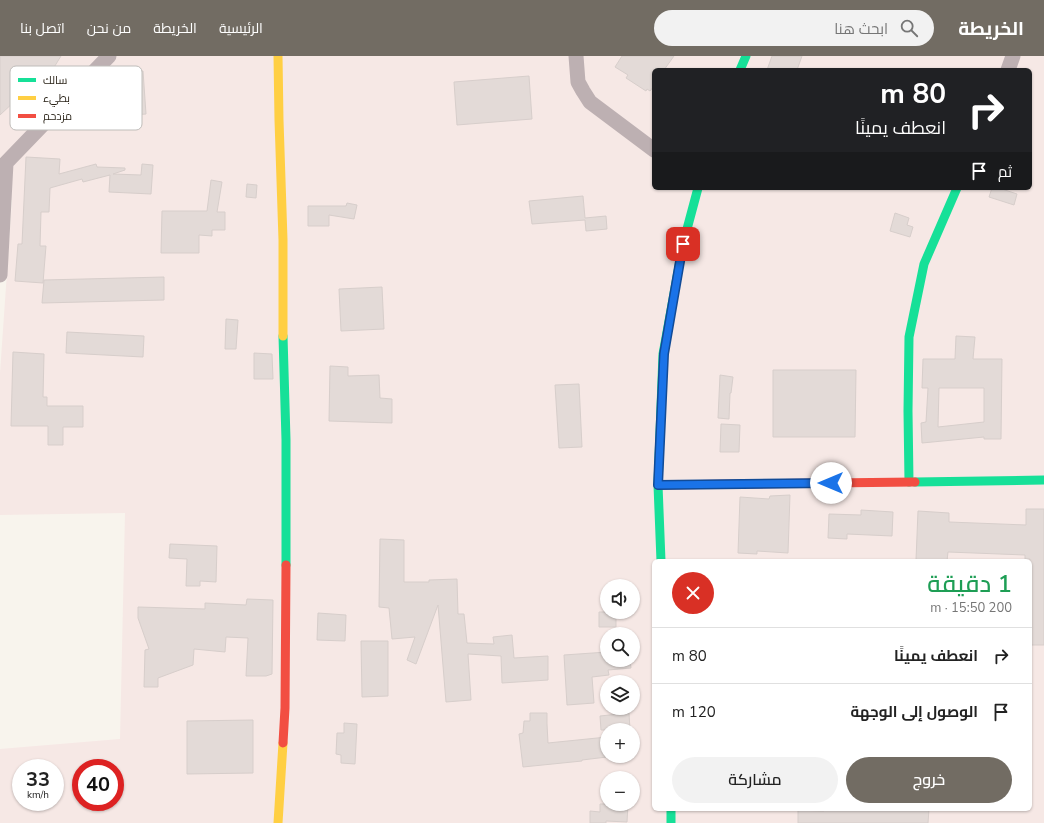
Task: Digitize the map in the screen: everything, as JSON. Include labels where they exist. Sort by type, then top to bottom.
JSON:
[{"type":"street","points":[[99,66],[109,56]]},
{"type":"street","points":[[278,56],[284,240],[283,317],[286,440],[285,708],[278,823]]},
{"type":"street","points":[[576,56],[578,82],[590,102],[652,148]]},
{"type":"street","points":[[741,68],[746,56]]},
{"type":"street","points":[[1009,68],[1014,56]]},
{"type":"street","points":[[0,275],[3,166],[38,130]]},
{"type":"street","points":[[661,559],[658,485],[664,354],[683,244],[697,190]]},
{"type":"street","points":[[910,482],[908,411],[909,337],[924,264],[956,190]]},
{"type":"street","points":[[658,485],[1044,480]]},
{"type":"street","points":[[671,811],[671,823]]},
{"type":"shaded area","points":[[0,56],[1044,56],[1044,823],[0,823],[0,749],[120,739],[125,513],[0,515],[0,373],[12,200],[0,197]]},
{"type":"building","points":[[0,56],[61,56],[55,66],[10,66],[10,106],[0,115]]},
{"type":"building","points":[[622,56],[674,56],[665,68],[652,68],[652,88],[650,91],[647,89],[646,91],[626,78],[628,75],[615,67]]},
{"type":"building","points":[[772,56],[802,56],[798,68],[768,68]]},
{"type":"building","points":[[142,71],[146,114],[142,114]]},
{"type":"building","points":[[529,76],[532,119],[457,125],[454,82]]},
{"type":"building","points":[[26,157],[60,159],[59,174],[96,164],[97,167],[125,168],[125,170],[113,174],[141,175],[142,164],[153,165],[151,194],[109,192],[110,175],[83,182],[82,179],[50,188],[49,212],[41,212],[40,246],[46,246],[43,283],[15,281],[18,244],[22,244]]},
{"type":"building","points":[[211,180],[222,182],[217,212],[225,212],[225,230],[212,230],[212,236],[199,235],[199,253],[161,253],[162,211],[207,211]]},
{"type":"building","points":[[247,184],[257,185],[256,198],[246,197]]},
{"type":"building","points":[[991,190],[1005,190],[1017,194],[1014,205],[989,197]]},
{"type":"building","points":[[583,196],[585,218],[606,216],[607,229],[586,231],[585,220],[532,224],[529,201]]},
{"type":"building","points":[[347,203],[357,205],[354,219],[329,215],[329,226],[308,226],[308,206],[346,206]]},
{"type":"building","points":[[895,213],[909,218],[907,225],[913,227],[910,237],[890,231]]},
{"type":"building","points":[[164,277],[164,300],[42,303],[44,280]]},
{"type":"building","points":[[382,287],[384,329],[341,331],[339,289]]},
{"type":"building","points":[[226,319],[238,320],[236,349],[225,349]]},
{"type":"building","points":[[67,332],[144,336],[143,357],[66,353]]},
{"type":"building","points":[[956,336],[975,337],[973,359],[1002,359],[1001,439],[984,439],[984,437],[922,443],[921,423],[926,422],[928,388],[922,388],[923,359],[955,359]],"holes":[[[939,388],[984,388],[984,422],[938,427]]]},
{"type":"building","points":[[13,352],[44,354],[43,397],[47,397],[47,406],[83,406],[83,427],[63,427],[63,445],[48,445],[48,426],[11,426]]},
{"type":"building","points":[[254,353],[272,354],[273,379],[254,379]]},
{"type":"building","points":[[330,366],[348,367],[348,376],[379,375],[380,398],[392,399],[392,423],[329,421]]},
{"type":"building","points":[[773,370],[856,370],[855,437],[773,437]]},
{"type":"building","points":[[720,375],[733,377],[730,393],[729,419],[718,418]]},
{"type":"building","points":[[579,384],[582,447],[559,448],[555,385]]},
{"type":"building","points":[[721,424],[740,425],[739,452],[720,452]]},
{"type":"building","points":[[790,495],[788,553],[757,551],[757,554],[738,553],[740,497],[769,499],[770,496]]},
{"type":"building","points":[[1026,509],[1044,509],[1044,645],[1032,645],[1032,559],[1025,559],[1025,555],[948,552],[947,559],[916,559],[918,511],[949,513],[949,522],[1026,525]]},
{"type":"building","points":[[861,510],[893,512],[892,536],[847,534],[847,539],[828,538],[829,514],[861,515]]},
{"type":"building","points":[[380,539],[404,540],[404,582],[429,582],[429,580],[457,579],[458,614],[464,614],[467,643],[494,644],[493,637],[512,635],[514,658],[548,656],[548,680],[502,683],[501,656],[468,654],[471,700],[446,702],[438,605],[416,664],[407,660],[415,637],[392,639],[389,608],[379,607]]},
{"type":"building","points":[[170,544],[217,546],[216,582],[200,581],[200,586],[186,586],[187,559],[169,558]]},
{"type":"building","points":[[247,599],[273,600],[272,674],[266,676],[246,676],[248,638],[226,637],[225,652],[194,649],[193,665],[158,678],[158,687],[144,687],[145,650],[149,649],[138,618],[138,607],[205,609],[205,603],[246,605]]},
{"type":"building","points":[[599,612],[600,619],[616,619],[616,627],[599,627]]},
{"type":"building","points":[[318,613],[346,615],[345,641],[317,640]]},
{"type":"building","points":[[361,641],[388,641],[388,696],[362,697]]},
{"type":"building","points":[[600,652],[600,667],[631,668],[608,670],[609,675],[592,677],[594,703],[567,705],[564,655]]},
{"type":"building","points":[[530,713],[547,713],[548,743],[600,738],[600,758],[523,767],[519,734],[523,733],[524,721],[530,721]]},
{"type":"building","points":[[629,715],[630,723],[600,723],[600,716]]},
{"type":"building","points":[[253,720],[253,773],[187,774],[187,721]]},
{"type":"building","points":[[344,723],[357,724],[355,764],[341,763],[341,755],[336,754],[337,733],[344,733]]},
{"type":"building","points":[[590,811],[628,811],[627,822],[606,821],[606,823],[590,823]]},
{"type":"building","points":[[798,811],[929,811],[928,823],[798,823]]},
{"type":"traffic: fast","points":[[741,68],[746,56]]},
{"type":"traffic: fast","points":[[661,559],[658,485],[663,354],[683,244],[697,190]]},
{"type":"traffic: fast","points":[[909,482],[909,337],[924,264],[956,190]]},
{"type":"traffic: fast","points":[[283,336],[286,440],[286,565]]},
{"type":"traffic: fast","points":[[915,482],[1044,480]]},
{"type":"traffic: fast","points":[[671,811],[671,823]]},
{"type":"traffic: slow","points":[[278,56],[283,240],[283,336]]},
{"type":"traffic: slow","points":[[278,823],[283,743]]},
{"type":"traffic: jam","points":[[658,485],[915,482]]},
{"type":"traffic: jam","points":[[283,743],[285,708],[286,565]]},
{"type":"route","points":[[683,244],[664,354],[658,485],[831,483]]}]
